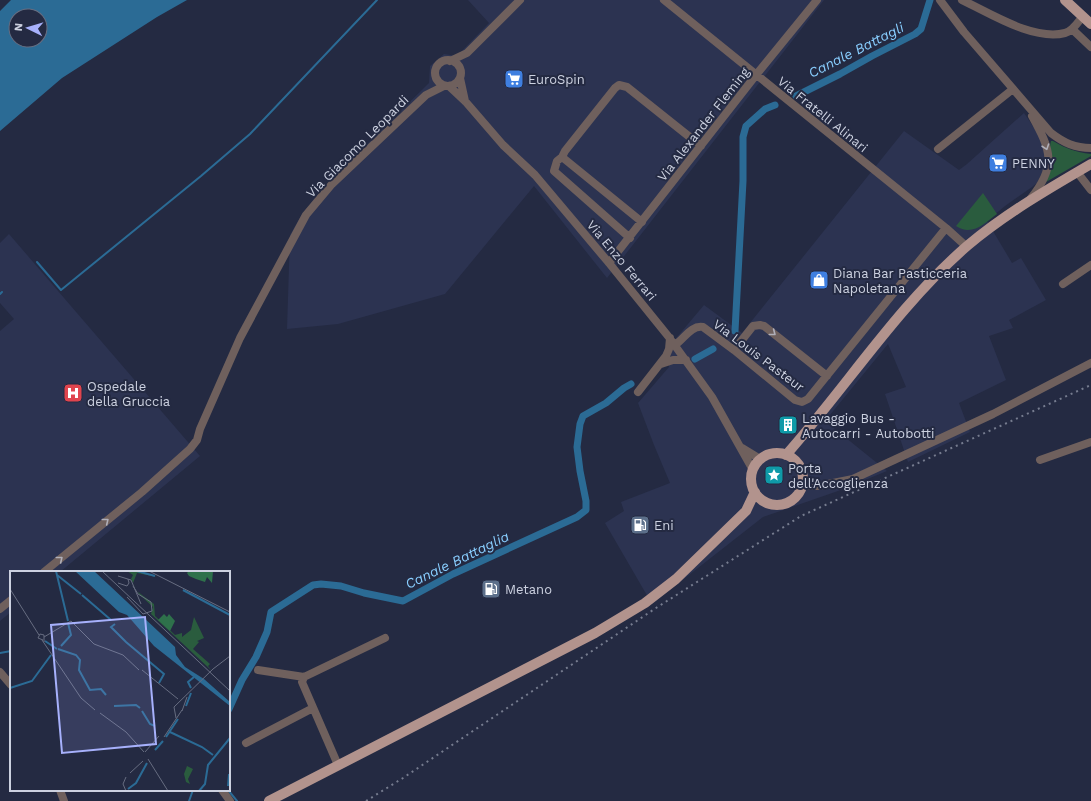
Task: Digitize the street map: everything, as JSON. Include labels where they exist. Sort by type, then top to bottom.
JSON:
[{"type":"main road","points":[[1065,0],[1084,17]]},
{"type":"main road","points":[[1071,0],[1084,17]]},
{"type":"main road","points":[[786,454],[916,296],[966,247],[1009,214],[1091,164]]},
{"type":"main road","points":[[797,462],[802,436]]},
{"type":"main road","points":[[773,453],[786,454],[797,462],[802,470],[802,486],[798,494],[792,500],[783,504],[766,502],[755,492],[752,485],[753,470],[760,459],[773,453]]},
{"type":"main road","points":[[269,801],[595,633],[645,603],[676,580],[746,511],[755,492]]},
{"type":"main road","points":[[746,511],[766,502]]},
{"type":"street","name":"Via Giacomo Leopardi","points":[[45,571],[142,492],[190,449],[197,440],[200,429],[240,338],[306,215],[332,184],[426,95],[435,78],[435,70],[439,63],[447,60],[450,61],[467,53],[520,0]]},
{"type":"street","name":"Via Fratelli Alinari","points":[[664,0],[946,228],[966,247]]},
{"type":"street","name":"Via Alexander Fleming","points":[[609,263],[756,75],[817,0]]},
{"type":"street","points":[[940,0],[964,32],[1042,123],[1058,139],[1074,147],[1091,148]]},
{"type":"street","points":[[962,0],[1018,27],[1035,32],[1053,34],[1066,32],[1072,29],[1084,17]]},
{"type":"street","points":[[1072,29],[1091,46]]},
{"type":"street","name":"Via Giacomo Leopardi","points":[[426,95],[446,86],[455,84],[467,53]]},
{"type":"street","points":[[450,61],[457,64],[466,101]]},
{"type":"street","points":[[435,78],[437,81],[446,86]]},
{"type":"street","name":"Via Enzo Ferrari","points":[[446,86],[466,101],[503,145],[535,176],[609,263],[673,342],[712,397],[753,470]]},
{"type":"street","points":[[630,238],[554,171],[557,161],[562,157],[565,151],[615,88],[619,86],[627,88],[701,146]]},
{"type":"street","points":[[938,149],[1013,89]]},
{"type":"street","points":[[1022,100],[1033,118],[1046,145],[1049,160],[1046,176],[1027,203]]},
{"type":"street","points":[[562,157],[642,222]]},
{"type":"street","points":[[1077,172],[1091,190]]},
{"type":"street","name":"Via Louis Pasteur","points":[[673,342],[681,341],[692,329],[698,326],[707,329],[795,400],[802,402],[808,399],[946,228]]},
{"type":"street","points":[[1063,284],[1091,265]]},
{"type":"street","points":[[734,350],[753,326],[764,326],[827,376]]},
{"type":"street","points":[[638,392],[661,364],[673,342]]},
{"type":"street","points":[[661,364],[673,360],[686,360]]},
{"type":"street","points":[[802,486],[818,486],[853,479],[994,414],[1091,363]]},
{"type":"street","points":[[1040,460],[1091,442]]},
{"type":"street","points":[[742,448],[760,459]]},
{"type":"street","points":[[0,609],[10,601]]},
{"type":"street","points":[[258,670],[304,677],[385,638]]},
{"type":"street","points":[[0,672],[10,684]]},
{"type":"street","points":[[304,677],[302,682],[338,765]]},
{"type":"street","points":[[246,743],[313,708]]},
{"type":"street","points":[[60,791],[64,801]]},
{"type":"street","points":[[223,791],[230,801]]},
{"type":"shaded area","points":[[11,0],[187,0],[157,17],[62,78],[0,131],[0,11]]},
{"type":"shaded area","points":[[468,0],[824,0],[607,278],[534,186],[445,294],[338,324],[287,329],[290,235],[302,214],[323,188],[429,83],[430,66],[444,54],[457,56],[489,23]]},
{"type":"shaded area","points":[[1024,113],[1039,135],[1044,151],[1044,169],[1037,183],[987,221],[1012,263],[1021,258],[1046,300],[1009,320],[1013,328],[989,336],[1006,380],[959,403],[970,432],[908,462],[885,394],[906,387],[888,344],[825,421],[887,471],[838,491],[763,517],[652,604],[605,523],[624,511],[621,502],[670,483],[638,403],[669,367],[667,349],[704,305],[742,333],[904,131],[959,170]]},
{"type":"shaded area","name":"Ospedale della Gruccia","points":[[9,234],[200,456],[61,571],[10,571],[10,613],[0,621],[0,331],[14,319],[0,303],[0,243]]},
{"type":"green space","points":[[1051,141],[1071,150],[1091,154],[1091,156],[1046,182],[1052,164],[1050,147]]},
{"type":"green space","points":[[983,193],[997,214],[978,228],[967,230],[956,226]]},
{"type":"waterway","points":[[37,262],[61,290],[250,134],[377,0]]},
{"type":"waterway","name":"Canale Battagli","points":[[796,96],[915,34],[921,29],[930,0]]},
{"type":"waterway","points":[[735,331],[743,181],[743,137],[746,126],[765,109],[775,105]]},
{"type":"waterway","name":"Canale Battaglia","points":[[695,359],[713,349]]},
{"type":"waterway","name":"Canale Battaglia","points":[[230,707],[242,680],[256,657],[267,632],[271,612],[313,585],[321,584],[341,586],[364,593],[403,601],[453,574],[577,517],[586,510],[586,501],[577,447],[580,424],[583,416],[606,403],[631,384]]},
{"type":"waterway","points":[[0,653],[10,651]]},
{"type":"waterway","points":[[189,801],[193,791]]},
{"type":"waterway","points":[[229,791],[237,801]]},
{"type":"railway","points":[[366,801],[403,778],[656,608],[801,516],[1091,385]]},
{"type":"place","name":"EuroSpin","points":[[514,79]]},
{"type":"place","name":"PENNY","points":[[998,163]]},
{"type":"place","name":"Diana Bar Pasticceria Napoletana","points":[[819,280]]},
{"type":"place","name":"Ospedale della Gruccia","points":[[73,393]]},
{"type":"place","name":"Lavaggio Bus - Autocarri - Autobotti","points":[[788,425]]},
{"type":"place","name":"Porta dell'Accoglienza","points":[[774,475]]},
{"type":"place","name":"Eni","points":[[640,525]]},
{"type":"place","name":"Metano","points":[[491,589]]}]
